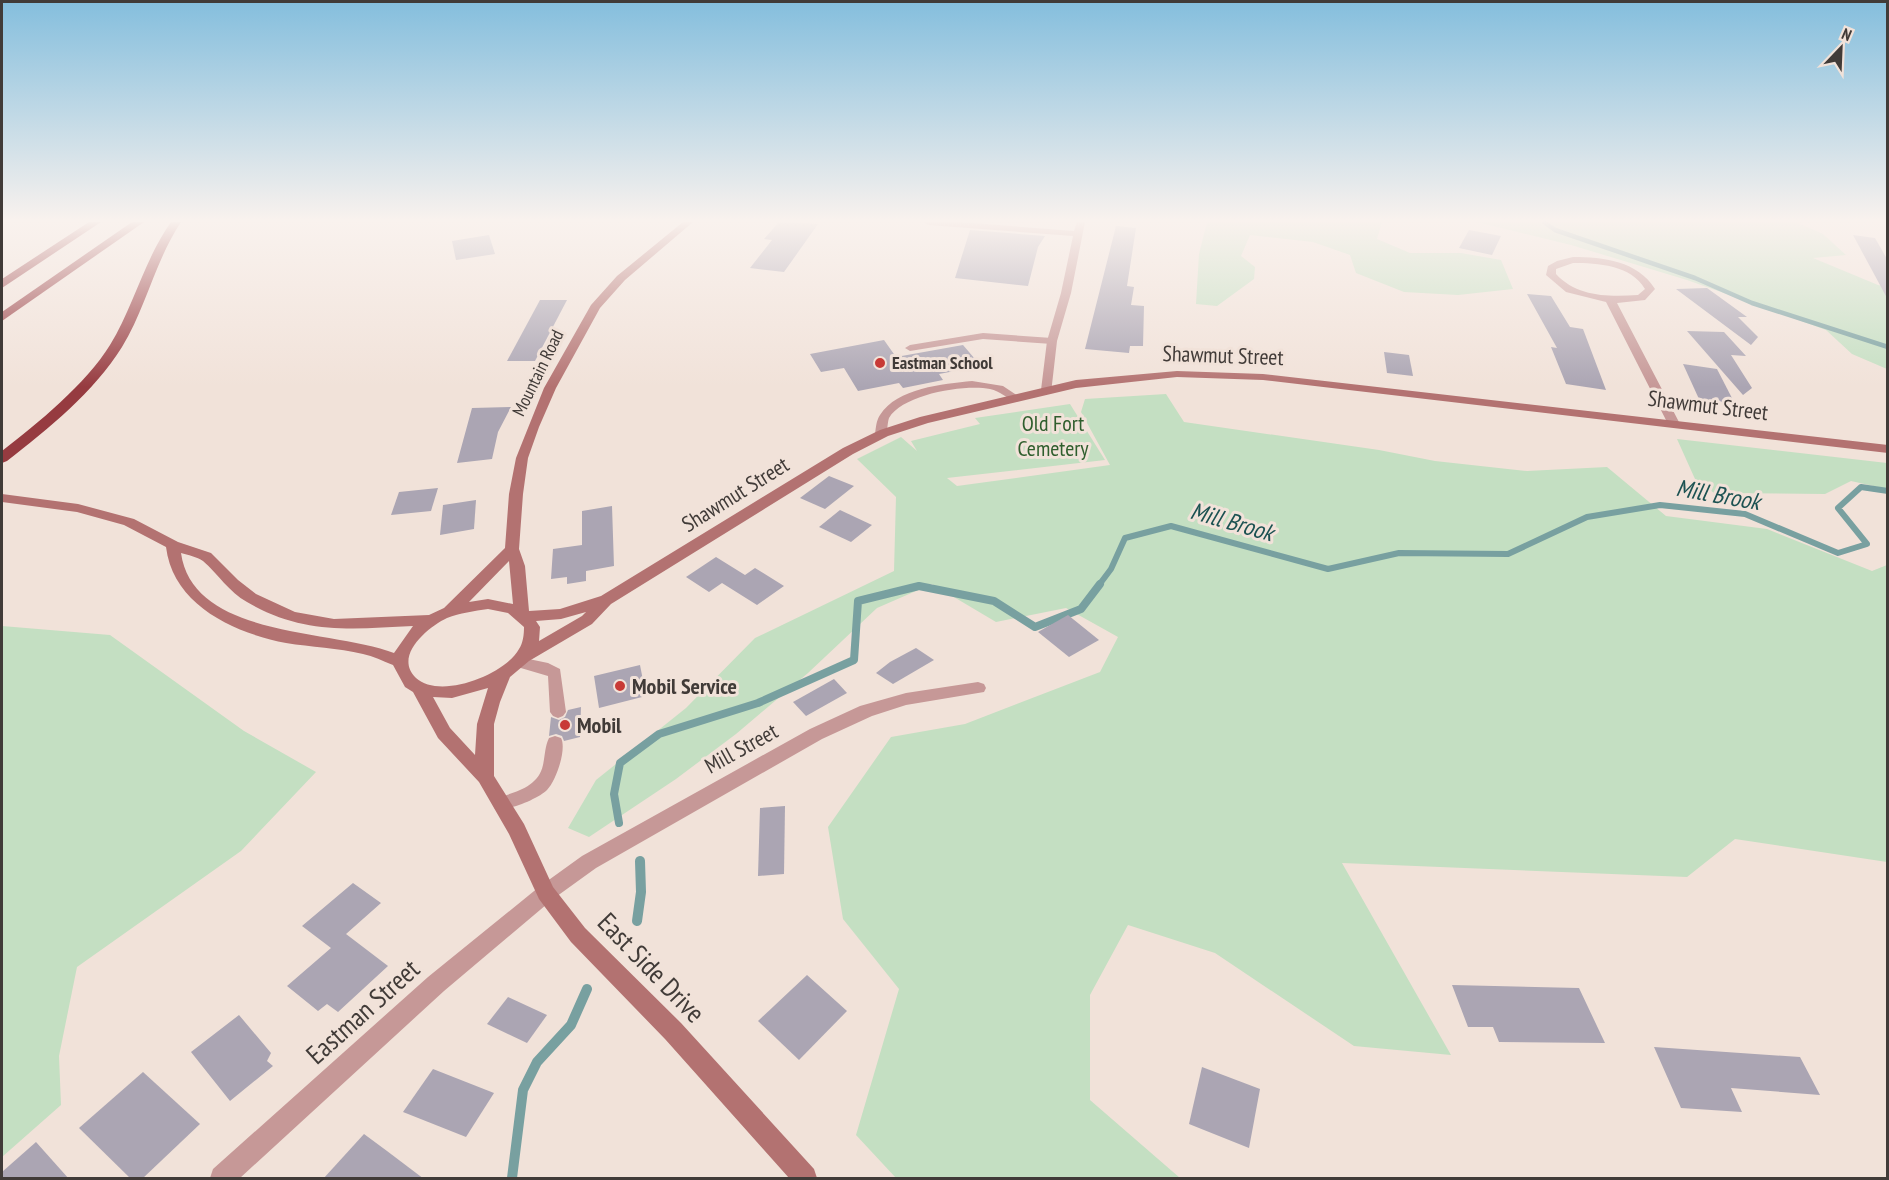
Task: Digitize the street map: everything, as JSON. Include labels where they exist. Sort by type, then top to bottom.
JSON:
[{"type":"highway","points":[[2,317],[60,277]]},
{"type":"highway","points":[[2,458],[89,379],[114,348],[146,277]]},
{"type":"main road","name":"Mountain Road","points":[[523,615],[518,566],[512,549],[516,494],[522,458],[550,388],[575,340],[595,307],[622,277]]},
{"type":"main road","name":"Shawmut Street","points":[[523,615],[561,614],[606,600],[848,451],[881,434],[924,420],[1047,390],[1136,376],[1220,374],[1307,381],[1887,449]]},
{"type":"main road","points":[[2,498],[52,504],[129,522],[173,544],[206,556],[233,584],[251,598],[292,617],[356,624],[432,620]]},
{"type":"main road","points":[[173,544],[173,558],[178,574],[195,593],[213,608],[232,619],[282,636],[359,647],[400,662]]},
{"type":"main road","points":[[447,612],[488,604],[507,606],[523,615],[532,627],[532,636],[522,659],[503,675],[482,685],[459,691],[437,692],[419,687],[403,672],[400,662],[403,650],[411,638],[432,620],[447,612],[480,583],[512,549]]},
{"type":"main road","name":"Shawmut Street","points":[[522,659],[587,620],[606,600]]},
{"type":"main road","points":[[484,777],[483,750],[488,706],[503,675]]},
{"type":"main road","name":"East Side Drive","points":[[419,687],[444,733],[484,777],[517,830],[546,893],[578,935],[673,1031],[806,1179]]},
{"type":"street","points":[[1047,390],[1052,341],[1069,277]]},
{"type":"street","points":[[1553,277],[1564,287],[1610,300],[1641,297],[1649,292],[1650,285],[1639,277]]},
{"type":"street","points":[[1610,300],[1674,424]]},
{"type":"street","name":"Mill Street","points":[[546,893],[589,862],[816,734],[866,711],[906,699],[978,688]]},
{"type":"street","name":"Eastman Street","points":[[222,1179],[436,984],[546,893]]},
{"type":"lane","points":[[910,348],[983,336],[1052,341]]},
{"type":"lane","points":[[881,434],[884,418],[898,404],[929,391],[984,385],[1000,388],[1016,398]]},
{"type":"lane","points":[[522,659],[555,673],[558,712]]},
{"type":"lane","points":[[501,804],[540,789],[551,774],[555,742]]},
{"type":"green space","points":[[1198,277],[1254,277],[1217,306],[1196,304]]},
{"type":"green space","points":[[1366,277],[1508,277],[1513,289],[1458,295],[1404,292]]},
{"type":"green space","points":[[1677,277],[1859,277],[1887,287],[1887,369],[1852,354],[1826,330]]},
{"type":"green space","name":"Old Fort Cemetery","points":[[1166,394],[1184,422],[1379,450],[1435,461],[1527,471],[1607,467],[1666,516],[1767,529],[1872,571],[1887,565],[1887,862],[1735,839],[1687,877],[1342,863],[1451,1055],[1354,1046],[1215,953],[1128,925],[1090,995],[1090,1100],[1180,1178],[896,1178],[856,1135],[899,989],[843,919],[828,827],[891,737],[965,724],[1100,672],[1118,637],[1066,608],[996,622],[932,584],[877,608],[808,673],[736,734],[676,779],[589,837],[568,828],[596,780],[686,708],[755,638],[894,571],[896,497],[857,459],[901,437],[917,451],[911,441],[980,424],[975,418],[1070,404],[1105,460],[947,478],[957,486],[1110,465],[1081,412],[1085,399]]},
{"type":"green space","points":[[1677,439],[1887,463],[1887,489],[1851,481],[1825,494],[1714,493],[1695,479]]},
{"type":"green space","points":[[2,626],[110,635],[244,731],[316,772],[241,851],[77,967],[59,1056],[61,1105],[2,1157]]},
{"type":"building","points":[[955,277],[1030,277],[1028,286]]},
{"type":"building","points":[[1103,277],[1128,277],[1127,286],[1134,287],[1131,305],[1144,306],[1143,346],[1130,346],[1129,353],[1085,349]]},
{"type":"building","points":[[1876,277],[1887,277],[1887,298]]},
{"type":"building","points":[[1707,288],[1747,317],[1738,317],[1758,337],[1751,345],[1676,289]]},
{"type":"building","points":[[1527,294],[1551,296],[1570,327],[1583,329],[1606,390],[1566,384],[1551,347],[1557,348]]},
{"type":"building","points":[[540,300],[567,300],[535,361],[507,361]]},
{"type":"building","points":[[1687,331],[1724,332],[1746,356],[1731,355],[1752,388],[1743,395]]},
{"type":"building","name":"Eastman School","points":[[884,340],[896,357],[963,345],[981,366],[939,374],[943,380],[903,388],[899,383],[858,391],[844,368],[821,372],[810,354]]},
{"type":"building","points":[[1384,352],[1409,355],[1413,376],[1387,373]]},
{"type":"building","points":[[1683,364],[1717,369],[1735,404],[1699,399]]},
{"type":"building","points":[[511,407],[498,432],[492,459],[457,463],[472,408]]},
{"type":"building","points":[[829,476],[854,486],[825,509],[800,498]]},
{"type":"building","points":[[438,488],[431,511],[391,515],[399,492]]},
{"type":"building","points":[[476,500],[474,529],[440,535],[443,505]]},
{"type":"building","points":[[612,506],[614,566],[586,571],[586,581],[567,584],[567,577],[551,579],[553,549],[582,545],[582,511]]},
{"type":"building","points":[[840,510],[872,525],[851,542],[819,527]]},
{"type":"building","points":[[716,557],[745,575],[755,568],[784,586],[757,605],[722,583],[709,592],[686,577]]},
{"type":"building","points":[[1068,615],[1099,640],[1069,657],[1038,632]]},
{"type":"building","points":[[916,648],[934,660],[893,684],[876,673],[890,662]]},
{"type":"building","name":"Mobil Service","points":[[640,665],[646,696],[599,708],[594,676]]},
{"type":"building","points":[[834,679],[847,693],[806,716],[793,702]]},
{"type":"building","name":"Mobil","points":[[581,707],[580,737],[564,741],[562,736],[556,734],[549,736],[551,717],[559,720],[565,717],[568,710]]},
{"type":"building","points":[[785,806],[784,874],[758,876],[760,808]]},
{"type":"building","points":[[353,883],[381,903],[346,934],[388,966],[338,1012],[327,1004],[318,1011],[287,986],[331,948],[302,926]]},
{"type":"building","points":[[807,975],[847,1011],[799,1060],[758,1021]]},
{"type":"building","points":[[1452,985],[1579,988],[1605,1043],[1499,1042],[1493,1027],[1468,1027]]},
{"type":"building","points":[[508,997],[547,1015],[527,1043],[487,1024]]},
{"type":"building","points":[[239,1015],[271,1053],[267,1061],[273,1066],[230,1101],[191,1052]]},
{"type":"building","points":[[1654,1047],[1800,1057],[1820,1095],[1731,1088],[1742,1112],[1681,1108]]},
{"type":"building","points":[[1202,1067],[1260,1089],[1249,1148],[1189,1124]]},
{"type":"building","points":[[433,1069],[494,1093],[466,1137],[403,1112]]},
{"type":"building","points":[[143,1072],[200,1124],[142,1179],[131,1179],[79,1128]]},
{"type":"building","points":[[364,1134],[387,1151],[424,1179],[323,1179]]},
{"type":"building","points":[[36,1142],[69,1179],[2,1179],[2,1172]]},
{"type":"waterway","points":[[1692,277],[1752,303],[1888,347]]},
{"type":"waterway","name":"Mill Brook","points":[[1099,585],[1111,569],[1125,538],[1171,526],[1328,569],[1399,553],[1508,554],[1587,517],[1660,505],[1745,514],[1838,553],[1867,544],[1838,508],[1861,487],[1888,491]]},
{"type":"waterway","name":"Mill Brook","points":[[619,823],[614,794],[620,763],[659,734],[758,703],[854,660],[858,601],[919,586],[994,601],[1035,627],[1081,609],[1100,584]]},
{"type":"waterway","name":"Mill Brook","points":[[637,921],[641,892],[640,861]]},
{"type":"waterway","name":"Mill Brook","points":[[512,1178],[523,1090],[537,1062],[571,1025],[587,989]]},
{"type":"place","name":"Eastman School","points":[[880,363]]},
{"type":"place","name":"Mobil Service","points":[[620,686]]},
{"type":"place","name":"Mobil","points":[[565,725]]}]
